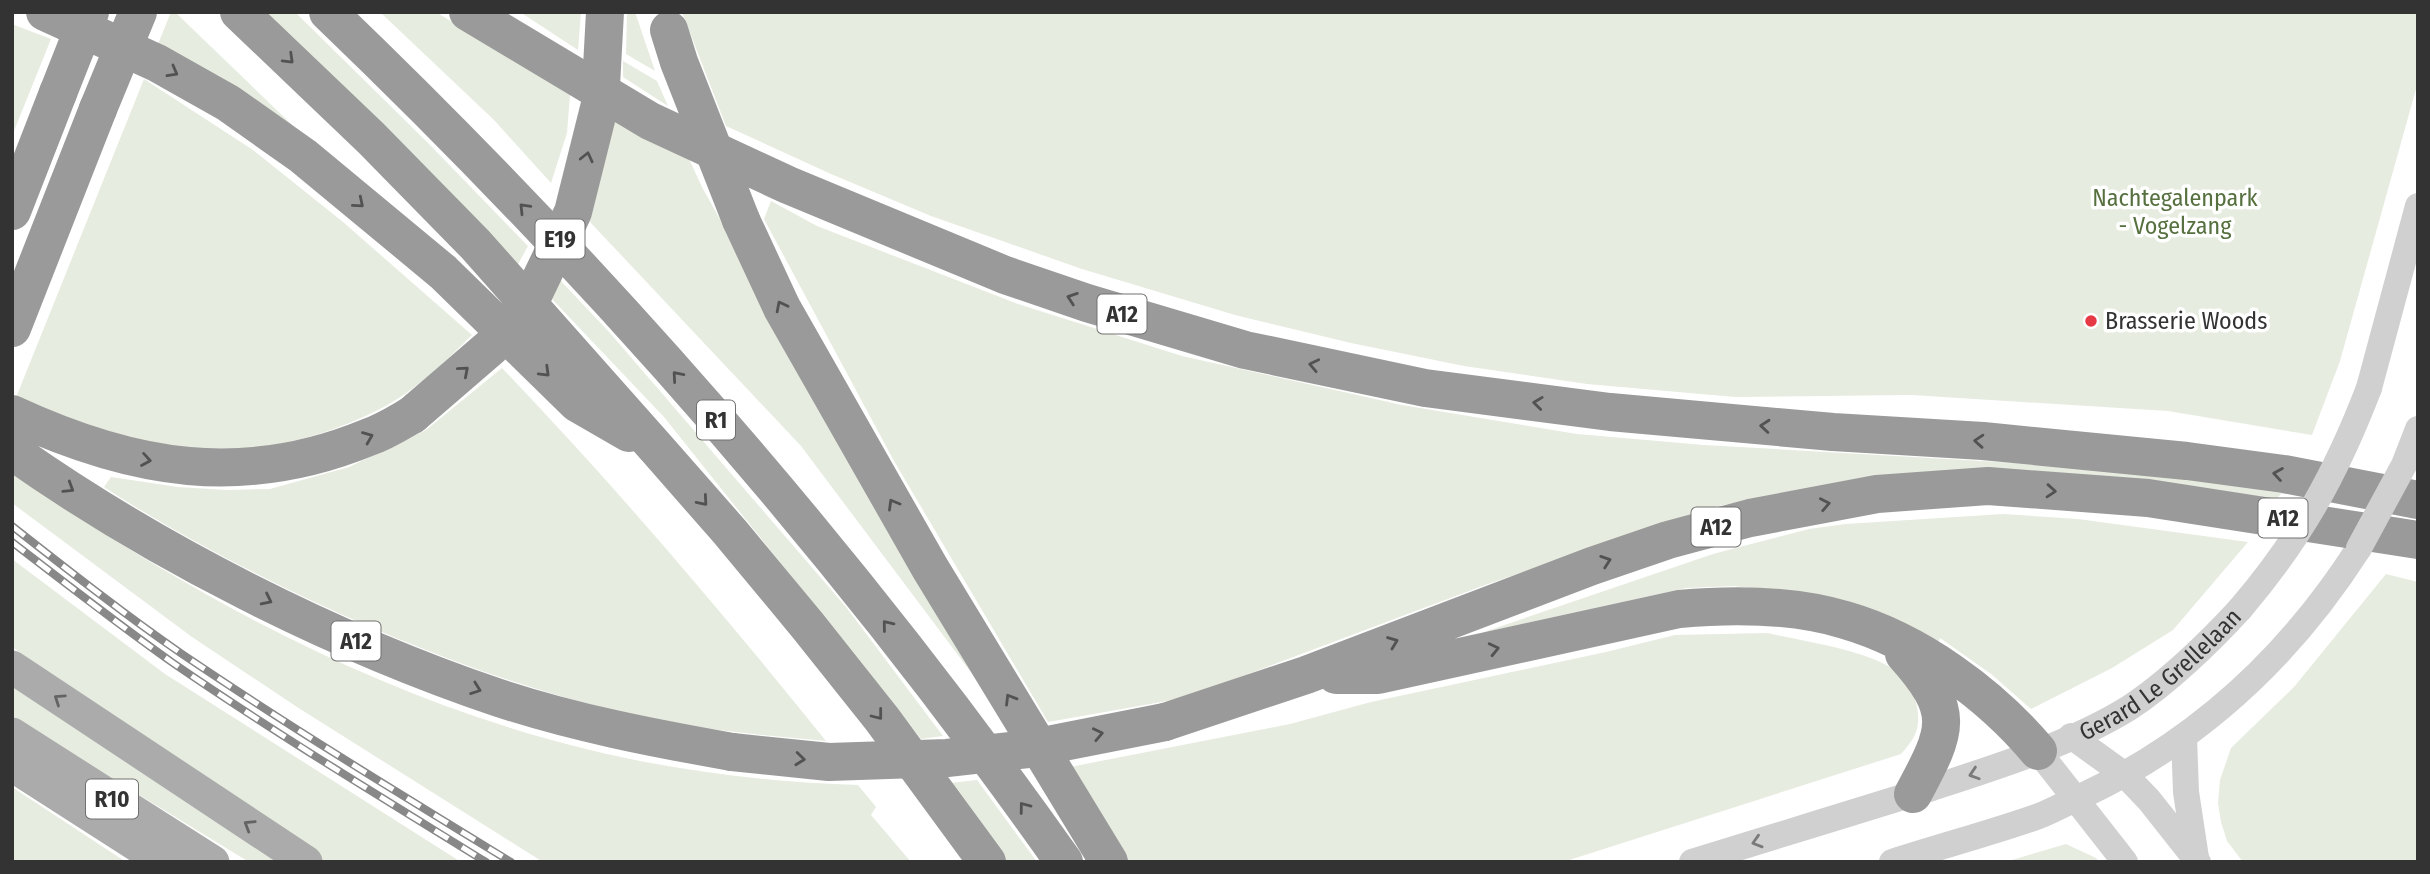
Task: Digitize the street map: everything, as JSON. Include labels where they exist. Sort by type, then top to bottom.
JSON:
[{"type":"highway","points":[[45,12],[157,63],[228,103],[303,156],[443,272],[577,403],[658,450]]},
{"type":"highway","points":[[12,211],[90,12]]},
{"type":"highway","points":[[12,328],[138,12]]},
{"type":"highway","name":"R1","points":[[239,12],[371,138],[475,244],[730,531],[882,719],[988,862]]},
{"type":"highway","name":"R1","points":[[328,12],[423,103],[588,275],[740,447],[889,628],[1064,862]]},
{"type":"highway","name":"A12","points":[[468,12],[650,121],[788,185],[1005,275],[1087,303],[1245,350],[1425,388],[1583,409],[1833,432],[1983,441],[2187,461],[2284,474],[2418,499]]},
{"type":"highway","name":"E19","points":[[12,414],[74,440],[133,458],[190,468],[250,467],[309,458],[370,437],[412,415],[492,346],[534,293],[573,212],[600,104],[605,12]]},
{"type":"highway","points":[[666,21],[678,62],[741,220],[782,308],[930,568],[1110,862]]},
{"type":"highway","name":"A12","points":[[12,451],[137,530],[241,587],[407,664],[500,698],[646,737],[732,752],[829,762],[947,758],[1027,749],[1165,722],[1306,675],[1592,566],[1668,540],[1750,518],[1877,494],[1988,486],[2148,498],[2418,540]]},
{"type":"highway","points":[[1306,675],[1378,675],[1644,615],[1716,606],[1797,611],[1845,620],[1889,637],[1982,694],[2011,720],[2055,744]]},
{"type":"highway","points":[[1889,637],[1934,691],[1941,712],[1942,728],[1937,744],[1913,794]]},
{"type":"main road","points":[[12,667],[306,862]]},
{"type":"main road","name":"R10","points":[[12,734],[214,862]]},
{"type":"main road","name":"R10","points":[[12,765],[163,862]]},
{"type":"street","name":"Gerard Le Grellelaan","points":[[1692,862],[1913,794],[2055,744],[2137,702],[2190,659],[2273,571],[2305,525],[2347,445],[2369,388],[2418,206]]},
{"type":"street","points":[[1892,862],[2040,816],[2125,775],[2184,737],[2248,685],[2294,636],[2343,574],[2404,465],[2418,429]]},
{"type":"street","points":[[2184,737],[2186,792],[2197,861]]},
{"type":"street","points":[[2055,744],[2125,775],[2149,800],[2197,861]]},
{"type":"street","points":[[2055,744],[2077,798],[2125,862]]},
{"type":"green space","points":[[171,12],[175,12],[313,145],[156,49]]},
{"type":"green space","points":[[265,12],[295,12],[428,143],[528,246],[517,266]]},
{"type":"green space","points":[[380,12],[436,12],[570,95],[567,133],[551,183],[494,120]]},
{"type":"green space","points":[[520,12],[581,12],[578,50]]},
{"type":"green space","points":[[627,12],[635,12],[655,71],[626,54]]},
{"type":"green space","name":"Nachtegalenpark - Vogelzang","points":[[682,12],[2418,12],[2418,82],[2340,361],[2312,435],[2168,411],[1912,395],[1735,397],[1587,384],[1464,366],[1351,343],[1235,315],[1082,269],[931,216],[726,126]]},
{"type":"green space","points":[[12,24],[51,39],[12,136]]},
{"type":"green space","points":[[623,61],[657,81],[668,106],[623,77]]},
{"type":"green space","points":[[144,79],[253,150],[343,222],[472,335],[417,385],[380,409],[317,435],[253,448],[154,445],[108,435],[15,400]]},
{"type":"green space","points":[[614,117],[689,159],[702,187],[973,675],[801,446],[590,222]]},
{"type":"green space","points":[[771,201],[817,226],[1018,304],[1182,356],[1402,405],[1577,434],[1704,445],[2053,465],[2141,473],[2283,492],[2275,500],[1797,490],[1709,508],[1485,585],[1184,698],[1048,722],[894,461],[764,219]]},
{"type":"green space","points":[[560,280],[610,333],[846,607],[943,736],[921,739],[664,417],[551,298]]},
{"type":"green space","points":[[502,368],[668,551],[826,741],[668,722],[520,684],[424,649],[331,610],[193,540],[104,487],[111,477],[178,487],[270,489],[349,467],[426,430]]},
{"type":"green space","points":[[12,472],[78,517],[215,599],[286,637],[433,701],[586,749],[653,763],[755,778],[858,785],[876,807],[871,815],[911,862],[543,862],[297,707],[192,637],[12,503]]},
{"type":"green space","points":[[2003,514],[2078,519],[2248,542],[2173,630],[2112,668],[2031,709],[1991,674],[1940,638],[1937,646],[1800,594],[1734,586],[1686,588],[1481,633],[1713,554],[1809,529],[1846,524]]},
{"type":"green space","points":[[12,559],[165,674],[461,862],[318,862],[12,647]]},
{"type":"green space","points":[[2386,574],[2418,582],[2418,862],[2243,862],[2227,841],[2218,803],[2220,780],[2231,748],[2294,687]]},
{"type":"green space","points":[[1768,633],[1855,653],[1888,666],[1900,674],[1913,694],[1918,721],[1913,738],[1901,754],[1563,862],[1128,862],[1070,767],[1290,724],[1371,702],[1675,635]]},
{"type":"green space","points":[[12,679],[285,862],[249,862],[12,716]]},
{"type":"green space","points":[[977,780],[1037,862],[1007,862],[950,783]]},
{"type":"green space","points":[[12,787],[126,862],[12,862]]},
{"type":"green space","points":[[2066,844],[2099,862],[2005,862]]},
{"type":"railway","points":[[12,526],[117,608],[182,654],[304,734],[511,862]]},
{"type":"railway","points":[[12,542],[211,689],[486,862]]},
{"type":"place","name":"Brasserie Woods","points":[[2091,321]]}]
